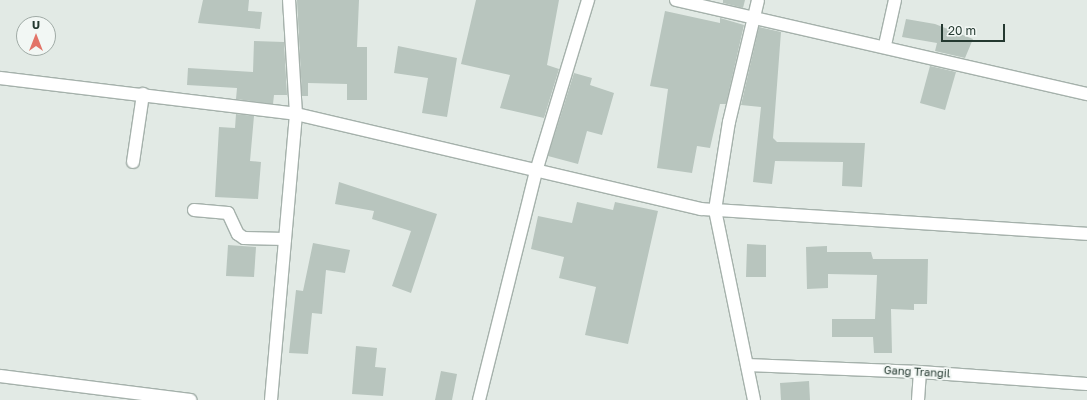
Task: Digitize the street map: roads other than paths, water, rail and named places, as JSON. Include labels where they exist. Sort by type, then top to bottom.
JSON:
[{"type":"street","points":[[271,400],[296,114],[289,0]]},
{"type":"street","points":[[479,400],[537,168],[588,0]]},
{"type":"street","points":[[676,0],[754,19],[885,45],[1087,94]]},
{"type":"street","points":[[754,400],[748,365],[708,209],[758,0]]},
{"type":"street","points":[[885,45],[894,0]]},
{"type":"street","points":[[0,78],[143,94],[296,114],[537,168],[708,209],[1087,234]]},
{"type":"street","points":[[133,162],[143,94]]},
{"type":"street","points":[[194,210],[228,213],[238,234],[244,238],[285,239]]},
{"type":"street","name":"Gang Trangil","points":[[748,365],[920,372],[1087,384]]},
{"type":"street","points":[[918,400],[920,372]]},
{"type":"street","points":[[0,376],[121,396],[190,400]]}]
